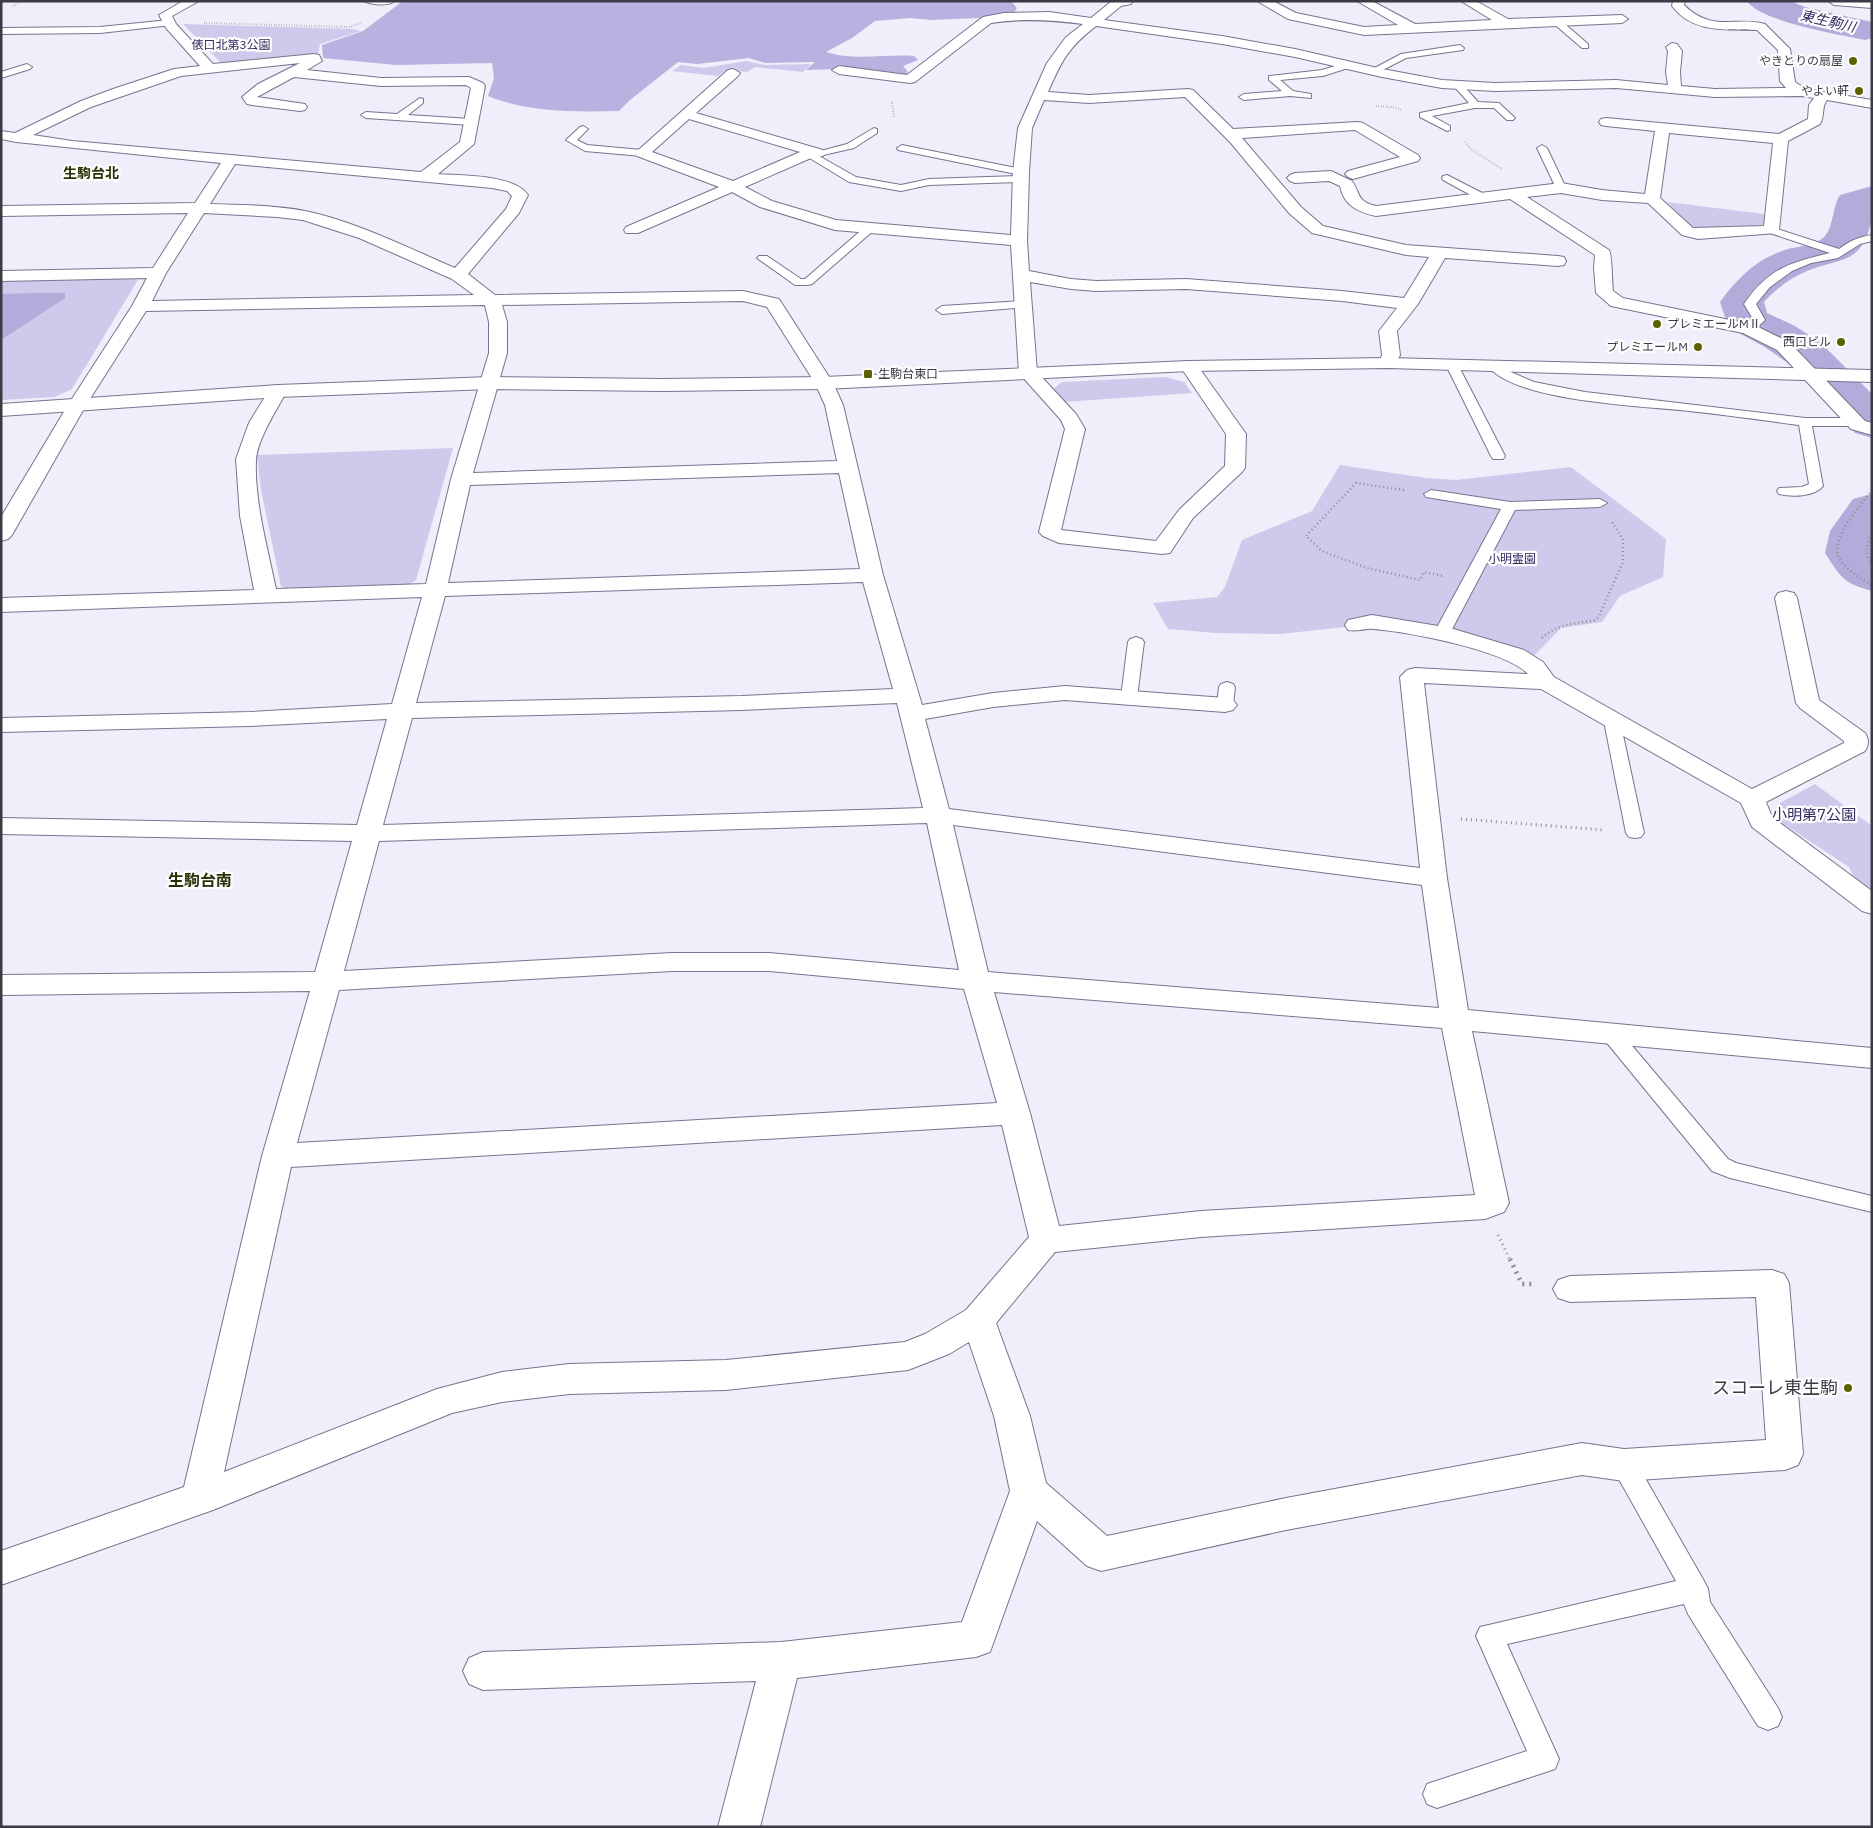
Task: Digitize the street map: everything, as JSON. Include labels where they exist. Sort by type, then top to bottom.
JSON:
[{"type":"street","points":[[192,1],[165,15],[169,23],[210,69]]},
{"type":"street","points":[[1127,1],[1116,3],[1071,40],[1062,51],[1054,63],[1025,128],[1021,175],[1019,241],[1028,374],[1069,418],[1075,429],[1050,532],[1059,537],[1162,548],[1186,514],[1235,468],[1236,434],[1189,366]]},
{"type":"street","points":[[1263,1],[1292,16],[1364,31],[1506,23],[1622,20]]},
{"type":"street","points":[[1363,1],[1412,28]]},
{"type":"street","points":[[1467,1],[1506,23]]},
{"type":"street","points":[[1679,1],[1678,6],[1682,11],[1708,24],[1722,28],[1762,27],[1784,49],[1787,81],[1802,92]]},
{"type":"street","points":[[1834,1],[1872,4]]},
{"type":"street","points":[[839,70],[910,79],[988,20],[1004,17],[1049,16],[1095,21],[1277,50],[1442,84],[1517,86],[1616,84],[1715,93],[1802,92],[1872,104]]},
{"type":"street","points":[[1672,47],[1675,51],[1668,72],[1675,89]]},
{"type":"street","points":[[9,136],[86,104],[179,72],[309,58],[315,59],[294,73],[263,87],[249,97],[252,101],[300,107]]},
{"type":"street","points":[[1606,71],[1625,71]]},
{"type":"street","points":[[294,73],[380,82],[469,81],[478,86],[467,144],[423,178]]},
{"type":"street","points":[[733,73],[642,154],[732,186],[766,204],[836,226],[1019,241]]},
{"type":"street","points":[[1506,74],[1517,86]]},
{"type":"street","points":[[1039,96],[1089,99],[1188,94],[1230,134],[1295,210],[1318,230],[1406,250],[1439,254],[1558,261]]},
{"type":"street","points":[[1606,122],[1781,139],[1815,122],[1816,106],[1824,96]]},
{"type":"street","points":[[686,114],[813,154]]},
{"type":"street","points":[[1230,134],[1358,126],[1413,158],[1353,174]]},
{"type":"street","points":[[1652,200],[1663,128]]},
{"type":"street","points":[[9,136],[230,160],[492,183],[512,188],[520,195],[514,210],[458,275]]},
{"type":"street","points":[[1295,178],[1332,176],[1347,184],[1348,195],[1361,208],[1376,211],[1561,188],[1602,195],[1652,200],[1688,232],[1698,234],[1770,230],[1781,139]]},
{"type":"street","points":[[632,230],[732,186],[813,154]]},
{"type":"street","points":[[1,535],[8,514],[141,306],[158,273],[230,160]]},
{"type":"street","points":[[1514,195],[1603,253],[1603,286],[1606,293],[1617,302],[1748,329],[1783,346],[1866,427]]},
{"type":"street","points":[[1,211],[198,208],[276,212],[304,216],[365,236],[458,275],[492,301],[498,322],[498,352],[490,383],[461,479],[435,591],[278,1156],[200,1498]]},
{"type":"street","points":[[1388,363],[1392,355],[1388,332],[1409,304],[1439,254]]},
{"type":"street","points":[[1,276],[158,273]]},
{"type":"street","points":[[1021,275],[1071,284],[1096,286],[1186,284],[1342,296],[1409,304]]},
{"type":"street","points":[[141,306],[743,296],[774,304],[824,383],[834,405],[872,575],[909,705],[938,816],[976,981],[1015,1113],[1046,1240]]},
{"type":"street","points":[[1,410],[278,391],[490,383],[662,385],[824,383],[1189,366],[1388,363],[1872,376]]},
{"type":"street","points":[[267,597],[250,516],[246,459],[258,423],[278,391]]},
{"type":"street","points":[[461,479],[848,467]]},
{"type":"street","points":[[1,605],[872,575]]},
{"type":"street","points":[[1752,799],[1856,746],[1856,738],[1808,703],[1786,598]]},
{"type":"street","points":[[1356,625],[1372,622],[1442,633],[1516,655],[1535,667],[1546,682],[1752,799],[1761,821],[1872,905]]},
{"type":"street","points":[[1,1568],[200,1498],[417,1411],[450,1400],[502,1387],[569,1379],[726,1375],[908,1356],[938,1344],[978,1320],[1046,1240],[1201,1224],[1485,1207],[1492,1203],[1455,1019],[1434,878],[1412,677],[1415,675],[1546,682]]},
{"type":"street","points":[[1,725],[250,719],[402,711],[646,706],[909,705],[1066,694],[1130,697],[1226,696]]},
{"type":"street","points":[[1,826],[368,833],[938,816],[1434,878]]},
{"type":"street","points":[[1,985],[327,981],[672,962],[769,962],[976,981],[1455,1019],[1872,1058]]},
{"type":"street","points":[[278,1156],[1015,1113]]},
{"type":"street","points":[[1029,1491],[1101,1554],[1286,1514],[1582,1460],[1624,1465],[1785,1454],[1772,1283],[1570,1289]]},
{"type":"street","points":[[483,1671],[781,1661],[976,1639],[1029,1491],[1012,1416],[978,1320]]},
{"type":"street","points":[[739,1827],[781,1661]]},
{"type":"lane","points":[[368,1],[389,2]]},
{"type":"lane","points":[[1556,21],[1585,46]]},
{"type":"lane","points":[[1,31],[100,30],[169,23]]},
{"type":"lane","points":[[1374,71],[1404,56],[1460,48]]},
{"type":"lane","points":[[1290,93],[1272,78],[1323,73],[1348,65]]},
{"type":"lane","points":[[1,76],[27,68]]},
{"type":"lane","points":[[1457,84],[1475,106]]},
{"type":"lane","points":[[1244,97],[1290,93],[1308,96]]},
{"type":"lane","points":[[399,117],[420,101]]},
{"type":"lane","points":[[1447,128],[1418,115],[1475,106],[1496,105],[1510,118]]},
{"type":"lane","points":[[366,114],[471,122]]},
{"type":"lane","points":[[583,129],[571,140],[585,148],[642,154]]},
{"type":"lane","points":[[813,154],[850,146],[874,130]]},
{"type":"lane","points":[[902,148],[1021,175]]},
{"type":"lane","points":[[1542,148],[1561,188]]},
{"type":"lane","points":[[813,154],[853,180],[901,188],[929,182],[1021,175]]},
{"type":"lane","points":[[1447,178],[1484,198]]},
{"type":"lane","points":[[763,258],[799,283],[808,282],[869,229]]},
{"type":"lane","points":[[1770,230],[1840,253]]},
{"type":"lane","points":[[1748,329],[1759,320],[1750,304],[1754,296],[1783,272],[1804,262],[1840,253],[1855,240],[1872,238]]},
{"type":"lane","points":[[942,310],[1022,305]]},
{"type":"lane","points":[[1452,364],[1498,456]]},
{"type":"lane","points":[[1494,366],[1501,374],[1567,393],[1610,400],[1866,427]]},
{"type":"lane","points":[[1784,491],[1804,491],[1816,486],[1805,422]]},
{"type":"lane","points":[[1431,494],[1510,506],[1600,503]]},
{"type":"lane","points":[[1442,633],[1510,506]]},
{"type":"lane","points":[[1130,697],[1136,642]]},
{"type":"lane","points":[[1612,721],[1635,833]]},
{"type":"lane","points":[[1610,1033],[1720,1166],[1872,1204]]},
{"type":"lane","points":[[1624,1465],[1695,1589],[1697,1605],[1768,1717]]},
{"type":"lane","points":[[1437,1794],[1545,1759],[1490,1636],[1695,1589]]},
{"type":"path","points":[[169,23],[350,27],[371,17],[389,2]]},
{"type":"path","points":[[874,130],[895,118],[892,101],[910,79]]},
{"type":"path","points":[[1431,494],[1356,483],[1306,536],[1322,551],[1367,568],[1420,580],[1424,572],[1471,581]]},
{"type":"path","points":[[1872,490],[1846,527],[1838,550],[1839,558],[1872,586]]},
{"type":"path","points":[[1539,642],[1549,630],[1561,624],[1596,620],[1620,570],[1623,562],[1623,539],[1600,503]]},
{"type":"path","points":[[1872,534],[1866,555],[1872,564]]},
{"type":"path","points":[[1428,816],[1635,833]]},
{"type":"path","points":[[1485,1207],[1522,1284],[1552,1283],[1570,1289]]},
{"type":"green space","name":"俵口北第3公園","points":[[183,24],[351,29],[361,31],[320,44],[318,55],[223,65]]},
{"type":"green space","points":[[746,61],[765,65],[811,64],[803,72],[755,67],[747,72],[726,70],[718,76],[672,71],[681,65],[704,68]]},
{"type":"green space","points":[[1667,202],[1764,214],[1767,221],[1761,226],[1704,229],[1692,227]]},
{"type":"green space","points":[[131,277],[138,280],[72,389],[55,397],[1,400],[1,280]]},
{"type":"green space","points":[[1165,377],[1184,382],[1192,393],[1063,402],[1052,390],[1062,382]]},
{"type":"green space","points":[[453,448],[416,580],[405,587],[288,590],[281,586],[261,490],[257,455]]},
{"type":"green space","name":"小明霊園","points":[[1340,465],[1426,478],[1456,480],[1571,467],[1666,539],[1663,577],[1620,596],[1602,622],[1561,628],[1533,657],[1514,648],[1435,626],[1361,618],[1345,627],[1280,634],[1216,633],[1168,629],[1153,603],[1217,597],[1225,587],[1242,540],[1312,511]]},
{"type":"green space","name":"小明第7公園","points":[[1815,784],[1872,826],[1872,895],[1856,883],[1849,867],[1779,821],[1780,803]]},
{"type":"shaded area","points":[[403,1],[1011,1],[1017,8],[1013,14],[980,18],[931,20],[910,18],[875,21],[852,38],[826,52],[859,57],[914,56],[918,60],[903,66],[908,72],[904,76],[842,69],[806,70],[815,62],[765,63],[749,58],[697,64],[678,62],[619,111],[586,111],[520,106],[488,96],[494,78],[492,63],[396,65],[323,58],[322,45],[363,31]]},
{"type":"shaded area","points":[[65,293],[65,298],[1,340],[1,294]]},
{"type":"waterway","name":"東生駒川","points":[[1762,1],[1796,15],[1865,30]]},
{"type":"waterway","name":"東生駒川","points":[[1872,198],[1854,203],[1849,229],[1838,246],[1829,252],[1803,258],[1776,270],[1754,287],[1742,302],[1750,322],[1779,336],[1805,353],[1872,423]]},
{"type":"waterway","points":[[1856,406],[1872,407]]},
{"type":"waterway","name":"東生駒川","points":[[1872,510],[1857,531],[1852,553],[1862,567],[1872,574]]},
{"type":"place","name":"やきとりの扇屋","points":[[1853,61]]},
{"type":"place","name":"やよい軒","points":[[1859,91]]},
{"type":"place","name":"プレミエールMⅡ","points":[[1657,324]]},
{"type":"place","name":"西口ビル","points":[[1841,342]]},
{"type":"place","name":"プレミエールM","points":[[1698,347]]},
{"type":"place","name":"生駒台東口","points":[[868,374]]},
{"type":"place","name":"スコーレ東生駒","points":[[1848,1388]]},
{"type":"district","name":"生駒台北","points":[[91,173]]},
{"type":"district","name":"生駒台南","points":[[200,880]]}]
